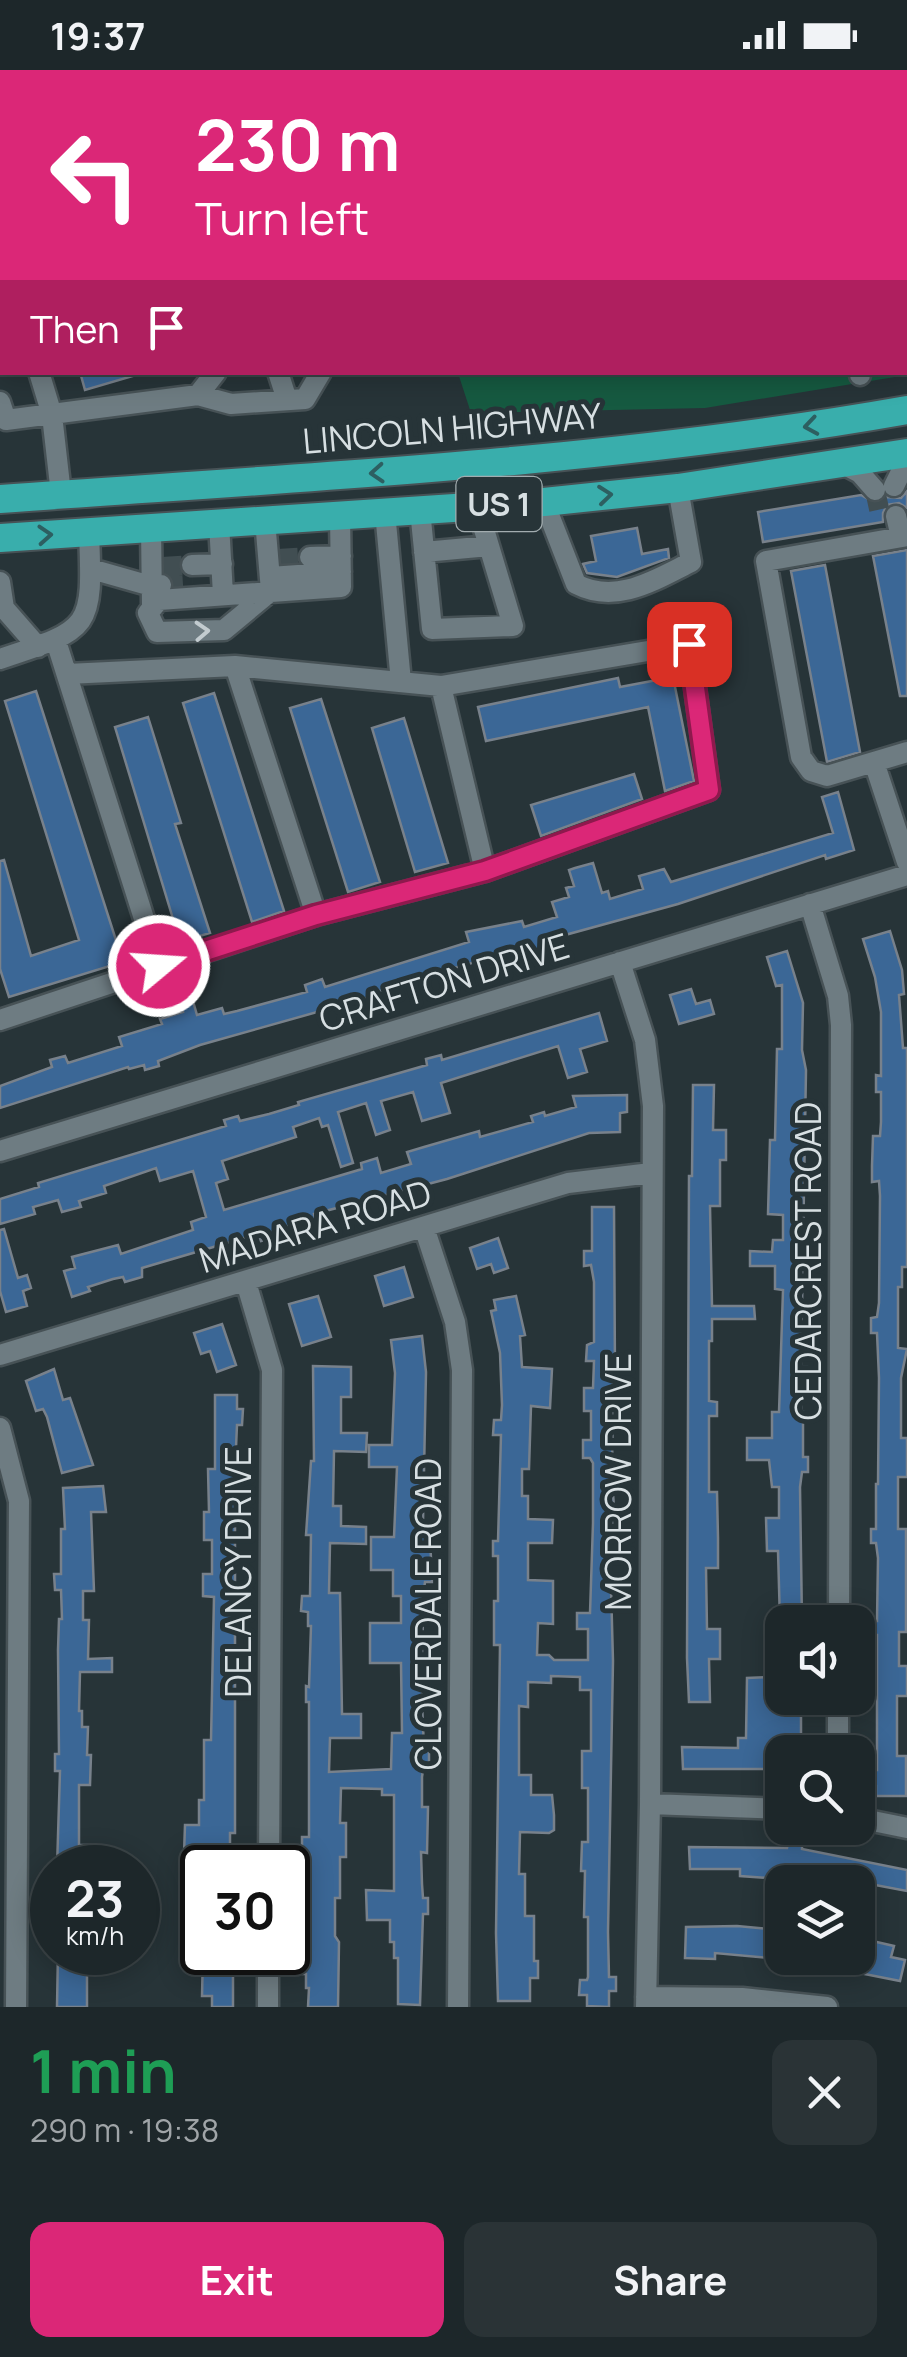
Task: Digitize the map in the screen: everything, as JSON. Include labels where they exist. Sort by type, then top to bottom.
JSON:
[{"type":"highway","name":"LINCOLN HIGHWAY","points":[[0,499],[526,462],[741,437],[907,410]]},
{"type":"highway","name":"US 1","points":[[0,538],[544,502],[678,488],[841,462],[907,457]]},
{"type":"street","points":[[40,375],[52,415],[62,494]]},
{"type":"street","points":[[198,395],[214,375]]},
{"type":"street","points":[[279,375],[287,400]]},
{"type":"street","points":[[0,402],[6,420],[198,395],[231,404],[287,400],[305,398],[319,375]]},
{"type":"street","points":[[841,462],[884,488],[907,457]]},
{"type":"street","points":[[544,502],[576,584],[592,593],[633,590],[691,562],[678,488]]},
{"type":"street","points":[[420,510],[432,630],[513,626],[477,506]]},
{"type":"street","points":[[385,512],[401,682]]},
{"type":"street","points":[[340,515],[341,564]]},
{"type":"street","points":[[888,517],[897,538],[766,560],[801,757],[812,770],[827,776],[907,752]]},
{"type":"street","points":[[151,528],[156,585],[148,613],[157,632],[224,630],[272,572],[265,520]]},
{"type":"street","points":[[219,523],[222,580]]},
{"type":"street","points":[[0,658],[47,644],[75,628],[87,609],[92,588],[89,532]]},
{"type":"street","points":[[424,552],[489,546]]},
{"type":"street","points":[[310,557],[341,564]]},
{"type":"street","points":[[91,569],[156,585],[341,564]]},
{"type":"street","points":[[192,574],[222,580]]},
{"type":"street","points":[[0,582],[2,608],[47,644],[67,674],[159,966]]},
{"type":"street","points":[[0,1020],[316,915],[485,871],[709,790],[689,644],[441,686],[235,666],[67,674]]},
{"type":"street","points":[[235,666],[316,915]]},
{"type":"street","points":[[441,686],[485,871]]},
{"type":"street","points":[[874,762],[907,862]]},
{"type":"street","name":"CRAFTON DRIVE","points":[[0,1151],[907,875]]},
{"type":"street","name":"CEDARCREST ROAD","points":[[810,904],[838,996],[842,1025],[839,1605]]},
{"type":"street","name":"MORROW DRIVE","points":[[620,962],[649,1062],[654,1106],[646,2002]]},
{"type":"street","name":"MADARA ROAD","points":[[0,1354],[568,1182],[651,1174]]},
{"type":"street","name":"CLOVERDALE ROAD","points":[[424,1227],[455,1322],[462,1370],[458,2007]]},
{"type":"street","name":"DELANCY DRIVE","points":[[246,1282],[272,1370],[269,1845]]},
{"type":"street","points":[[0,1428],[20,1501],[16,2007]]},
{"type":"street","points":[[650,1804],[765,1808]]},
{"type":"street","points":[[875,1821],[907,1828]]},
{"type":"street","points":[[268,1975],[268,2007]]},
{"type":"street","points":[[646,2002],[742,1998],[826,2007]]},
{"type":"green space","points":[[459,375],[907,375],[705,408],[471,413]]},
{"type":"building","points":[[81,375],[133,375],[133,376],[85,390]]},
{"type":"building","points":[[907,491],[907,508],[899,503],[887,505],[883,522],[763,542],[758,512],[861,495],[877,504],[886,497],[901,498]]},
{"type":"building","points":[[637,528],[642,554],[668,549],[669,558],[617,577],[587,573],[583,564],[596,561],[591,536]]},
{"type":"building","points":[[907,550],[907,696],[900,696],[873,556]]},
{"type":"building","points":[[825,565],[860,752],[827,762],[791,571]]},
{"type":"building","points":[[673,677],[694,781],[665,791],[648,707],[486,741],[478,707],[618,678],[620,687]]},
{"type":"building","points":[[36,691],[123,962],[9,997],[0,969],[0,861],[4,860],[31,956],[79,940],[5,701]]},
{"type":"building","points":[[214,693],[284,911],[252,922],[183,703]]},
{"type":"building","points":[[321,699],[380,882],[348,892],[290,708]]},
{"type":"building","points":[[148,717],[181,823],[175,824],[210,933],[180,942],[115,727]]},
{"type":"building","points":[[404,718],[448,863],[415,872],[372,728]]},
{"type":"building","points":[[634,774],[642,799],[541,836],[531,805]]},
{"type":"building","points":[[838,792],[854,850],[826,859],[825,855],[678,904],[547,940],[549,948],[534,952],[533,947],[504,956],[506,962],[492,966],[490,960],[475,962],[373,993],[374,996],[200,1045],[158,1061],[159,1066],[145,1070],[144,1065],[128,1067],[0,1108],[0,1086],[52,1067],[50,1060],[65,1056],[68,1063],[122,1046],[119,1037],[162,1024],[160,1019],[183,1012],[177,994],[190,991],[197,1015],[222,1008],[224,1014],[237,1011],[307,992],[305,985],[322,979],[325,987],[469,942],[466,932],[522,921],[524,927],[557,917],[552,902],[569,897],[566,888],[574,886],[569,870],[575,868],[593,863],[602,893],[608,891],[610,899],[643,889],[639,876],[664,869],[671,882],[833,833],[822,797]]},
{"type":"building","points":[[890,931],[902,970],[904,994],[899,995],[903,1048],[907,1048],[907,1267],[902,1267],[902,1287],[898,1287],[898,1348],[907,1349],[901,1378],[901,1438],[907,1438],[907,1477],[898,1477],[898,1529],[906,1529],[906,1632],[899,1632],[899,1666],[907,1666],[907,1696],[897,1696],[897,1756],[906,1756],[906,1796],[876,1796],[875,1786],[878,1558],[876,1543],[871,1543],[871,1529],[876,1529],[879,1378],[877,1333],[871,1333],[871,1318],[877,1317],[879,1303],[880,1196],[879,1181],[872,1182],[872,1166],[873,1136],[880,1136],[881,1122],[881,1092],[876,1092],[876,1075],[881,1076],[881,1012],[863,939]]},
{"type":"building","points":[[787,951],[803,1003],[802,1050],[806,1070],[801,1367],[807,1367],[807,1382],[801,1382],[801,1412],[803,1457],[808,1457],[808,1472],[802,1472],[800,1487],[802,1605],[780,1605],[778,1551],[767,1551],[766,1518],[779,1518],[779,1487],[772,1487],[769,1460],[747,1460],[747,1438],[772,1438],[772,1412],[779,1412],[783,1290],[775,1289],[775,1266],[750,1266],[750,1251],[772,1252],[773,1240],[783,1240],[783,1215],[768,1214],[777,1049],[782,1049],[782,985],[776,986],[767,957]]},
{"type":"building","points":[[691,989],[696,1004],[710,1000],[714,1014],[679,1024],[670,995]]},
{"type":"building","points":[[599,1013],[607,1041],[580,1049],[587,1072],[568,1078],[558,1046],[441,1083],[450,1113],[422,1121],[413,1092],[381,1101],[390,1130],[376,1135],[366,1103],[338,1112],[353,1163],[341,1167],[328,1125],[322,1127],[319,1118],[293,1127],[296,1137],[222,1161],[228,1179],[216,1183],[224,1210],[362,1169],[361,1163],[377,1158],[381,1173],[411,1164],[407,1152],[479,1131],[480,1137],[533,1122],[531,1116],[576,1107],[573,1096],[627,1095],[627,1112],[620,1113],[620,1132],[589,1133],[447,1179],[314,1214],[315,1218],[273,1231],[275,1238],[244,1238],[142,1268],[142,1277],[125,1282],[123,1277],[113,1279],[72,1297],[64,1271],[75,1268],[72,1257],[118,1245],[121,1254],[193,1230],[191,1222],[206,1217],[193,1171],[160,1181],[156,1168],[104,1186],[106,1193],[79,1201],[81,1207],[62,1212],[58,1200],[33,1207],[35,1214],[0,1224],[0,1199],[39,1187],[38,1183],[226,1126],[224,1120],[238,1116],[240,1121],[269,1114],[427,1065],[426,1059],[441,1055],[442,1060]]},
{"type":"building","points":[[693,1085],[714,1085],[713,1130],[726,1130],[726,1160],[720,1160],[720,1206],[710,1206],[712,1306],[754,1306],[755,1319],[712,1319],[709,1341],[709,1401],[717,1402],[717,1416],[709,1416],[709,1492],[717,1492],[718,1568],[706,1568],[707,1629],[720,1629],[720,1659],[709,1659],[710,1702],[689,1702],[687,1658],[689,1176]]},
{"type":"building","points":[[592,1207],[614,1207],[608,1932],[609,1977],[616,1977],[616,1991],[609,1991],[609,2007],[587,2006],[587,1995],[579,1995],[580,1980],[588,1977],[585,1871],[581,1871],[582,1842],[588,1842],[588,1788],[582,1788],[582,1751],[591,1751],[591,1690],[580,1690],[580,1677],[551,1676],[551,1683],[528,1682],[528,1707],[519,1706],[519,1775],[531,1775],[531,1795],[552,1795],[554,1815],[554,1830],[549,1833],[520,1832],[519,1874],[525,1874],[525,1916],[534,1916],[534,1961],[538,1961],[538,1978],[530,1978],[530,2001],[498,2001],[496,1933],[500,1645],[494,1645],[498,1556],[493,1556],[493,1541],[498,1541],[501,1435],[493,1435],[494,1420],[501,1420],[502,1405],[500,1353],[491,1311],[496,1310],[494,1300],[516,1296],[525,1335],[520,1336],[522,1367],[552,1369],[550,1408],[531,1406],[529,1469],[522,1469],[522,1496],[528,1496],[528,1519],[553,1520],[552,1543],[528,1543],[528,1580],[553,1581],[553,1624],[538,1623],[537,1655],[549,1655],[554,1660],[588,1660],[588,1629],[577,1629],[577,1613],[590,1613],[593,1463],[590,1458],[583,1458],[583,1440],[591,1440],[591,1411],[584,1411],[584,1388],[593,1388],[594,1361],[586,1361],[587,1345],[594,1342],[594,1282],[591,1265],[584,1266],[584,1251],[592,1251]]},
{"type":"building","points":[[4,1229],[18,1278],[27,1275],[31,1288],[23,1291],[27,1306],[6,1312],[0,1291],[0,1230]]},
{"type":"building","points":[[498,1238],[508,1268],[494,1273],[491,1264],[477,1269],[470,1248]]},
{"type":"building","points":[[404,1267],[413,1297],[384,1306],[375,1276]]},
{"type":"building","points":[[318,1296],[331,1337],[302,1346],[289,1304]]},
{"type":"building","points":[[222,1324],[236,1365],[217,1372],[210,1351],[201,1354],[194,1333]]},
{"type":"building","points":[[422,1336],[426,1372],[423,1522],[425,1536],[430,1536],[432,1582],[425,1582],[423,1596],[422,1703],[424,1748],[429,1748],[429,1763],[424,1763],[422,1777],[422,1807],[428,1807],[427,1853],[421,1852],[423,1898],[428,1898],[428,1914],[423,1914],[420,2005],[398,2004],[398,1958],[394,1958],[394,1942],[390,1942],[390,1920],[367,1920],[366,1890],[394,1891],[394,1795],[382,1795],[382,1789],[341,1788],[340,1823],[346,1823],[346,1857],[340,1857],[340,1898],[335,1898],[338,2007],[308,2007],[310,1845],[302,1845],[302,1837],[309,1837],[306,1686],[309,1687],[311,1626],[308,1612],[301,1611],[302,1596],[310,1596],[311,1535],[306,1535],[314,1461],[313,1366],[351,1367],[351,1397],[341,1397],[341,1433],[367,1433],[366,1452],[334,1451],[333,1506],[341,1506],[341,1526],[366,1527],[366,1544],[330,1543],[329,1593],[340,1593],[342,1714],[361,1714],[361,1738],[330,1738],[329,1772],[391,1769],[392,1733],[402,1733],[401,1663],[370,1663],[370,1623],[401,1623],[401,1596],[393,1596],[393,1570],[371,1570],[371,1537],[394,1537],[397,1467],[369,1467],[369,1445],[392,1445],[395,1373],[391,1340]]},
{"type":"building","points":[[54,1369],[63,1400],[70,1398],[93,1465],[62,1473],[47,1417],[43,1409],[36,1411],[26,1381]]},
{"type":"building","points":[[215,1395],[237,1395],[237,1409],[243,1409],[242,1425],[237,1425],[235,1470],[235,1833],[230,1833],[230,1845],[184,1845],[185,1825],[199,1825],[199,1800],[204,1800],[204,1740],[211,1740],[214,1597],[203,1596],[203,1574],[212,1574],[212,1540],[204,1540],[204,1512],[209,1512],[208,1469],[215,1469]]},
{"type":"building","points":[[103,1486],[106,1512],[91,1512],[94,1591],[83,1591],[83,1620],[89,1620],[88,1659],[112,1658],[112,1672],[80,1672],[79,1711],[82,1727],[88,1727],[87,1755],[91,1755],[90,1785],[79,1785],[79,1845],[58,1845],[60,1771],[55,1771],[55,1754],[59,1754],[58,1650],[62,1619],[61,1590],[55,1590],[54,1574],[61,1574],[63,1488]]},
{"type":"building","points":[[765,1677],[765,1715],[801,1715],[801,1735],[765,1735],[765,1769],[683,1769],[682,1747],[738,1748],[738,1738],[746,1738],[747,1678]]},
{"type":"building","points":[[802,1845],[802,1849],[907,1870],[907,1891],[875,1885],[875,1865],[765,1865],[765,1878],[740,1876],[740,1869],[690,1869],[689,1847]]},
{"type":"building","points":[[686,1927],[765,1928],[765,1957],[715,1953],[715,1959],[685,1958]]},
{"type":"building","points":[[875,1942],[894,1946],[891,1957],[905,1960],[900,1981],[870,1975],[875,1975]]},
{"type":"building","points":[[58,1975],[87,1975],[87,2007],[57,2007]]},
{"type":"building","points":[[202,1975],[233,1975],[233,2007],[212,2007],[212,1996],[202,1996]]},
{"type":"tunnel","points":[[875,490],[881,518]]},
{"type":"tunnel","points":[[278,559],[310,557]]},
{"type":"tunnel","points":[[162,567],[192,565]]},
{"type":"tunnel","points":[[163,585],[193,583]]},
{"type":"route","points":[[159,966],[316,915],[485,871],[709,790],[689,644]]}]
